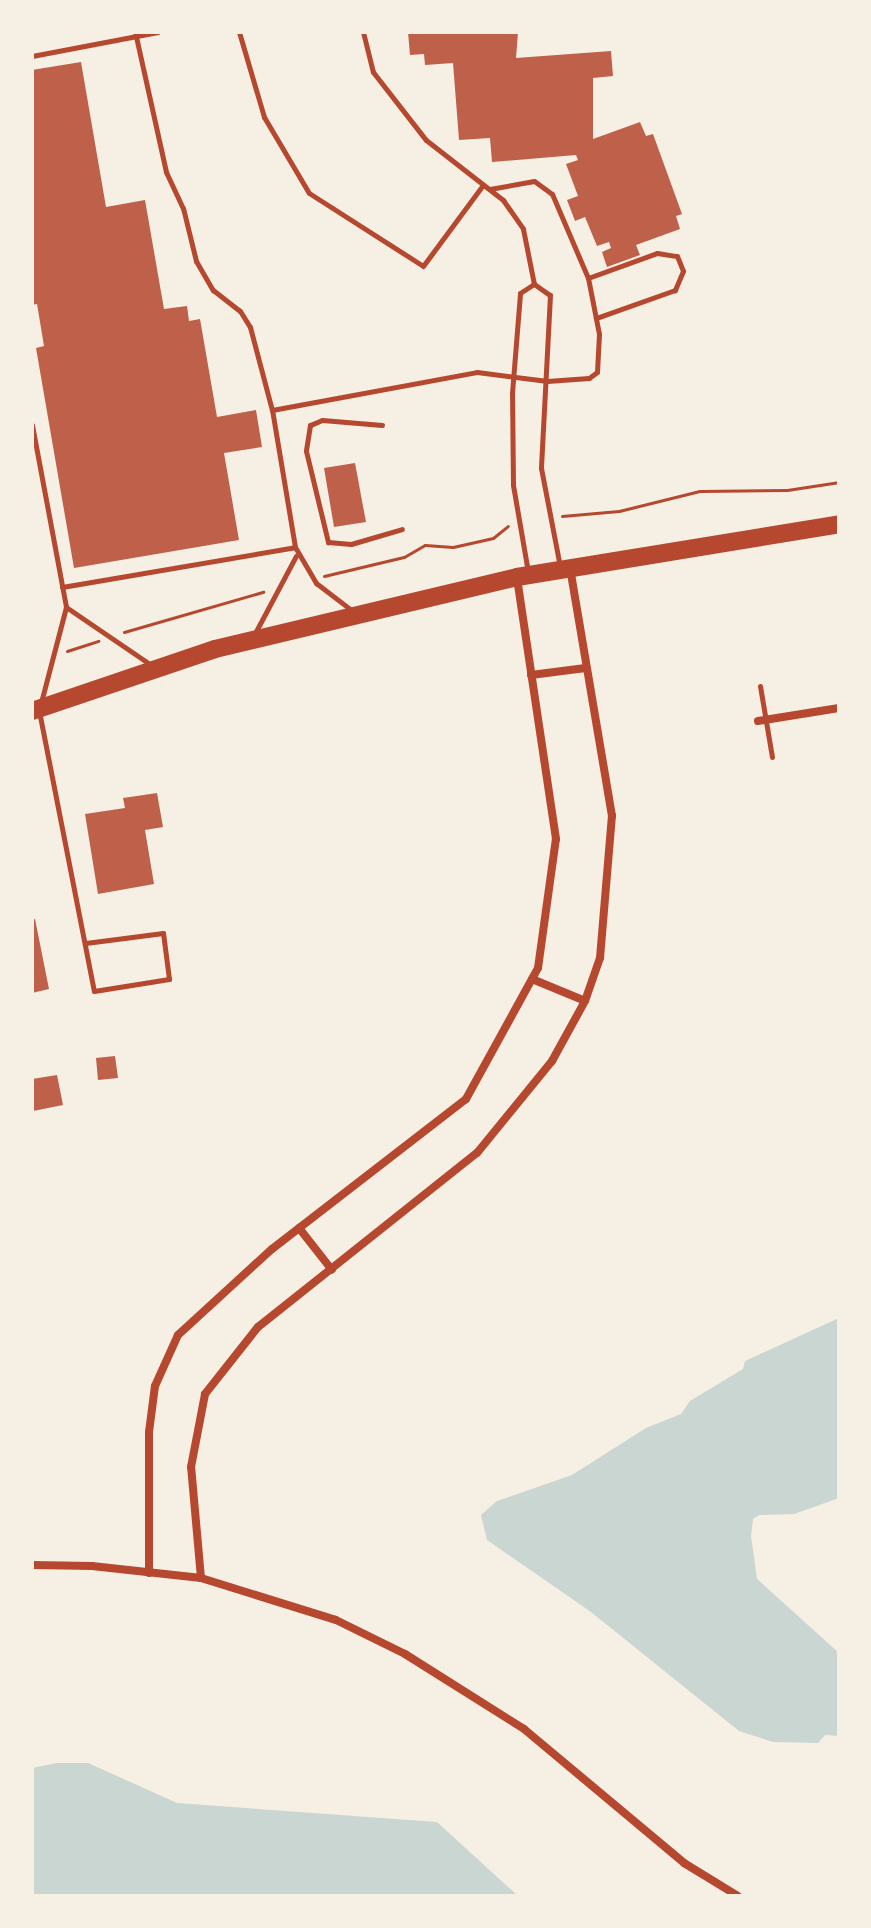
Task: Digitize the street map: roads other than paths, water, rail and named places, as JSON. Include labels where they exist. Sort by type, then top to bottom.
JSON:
[{"type":"highway","points":[[35,710],[155,668],[250,640],[523,576],[839,524]]},
{"type":"street","points":[[201,1578],[191,1467],[205,1394],[258,1327],[477,1153],[552,1061],[585,1001],[600,958],[612,816],[565,567]]},
{"type":"street","points":[[149,1573],[149,1432],[155,1386],[178,1335],[299,1228],[466,1099],[532,979],[556,839],[531,675],[523,576]]},
{"type":"street","points":[[531,675],[586,668]]},
{"type":"street","points":[[762,720],[839,708]]},
{"type":"street","points":[[532,979],[585,1001]]},
{"type":"street","points":[[299,1228],[332,1270]]},
{"type":"street","points":[[32,1565],[201,1578],[336,1620],[405,1654],[524,1729],[684,1863],[738,1896]]},
{"type":"lane","points":[[32,56],[158,32]]},
{"type":"lane","points":[[239,32],[264,117],[309,193],[423,266],[483,185]]},
{"type":"lane","points":[[363,32],[373,72],[426,140],[490,189],[523,229],[534,284],[550,295],[541,468],[565,567]]},
{"type":"lane","points":[[136,34],[166,172],[183,208],[196,261],[213,290],[240,311],[250,327],[272,410],[296,556],[333,601],[359,614]]},
{"type":"lane","points":[[272,410],[477,372],[547,381],[589,378],[597,372],[596,318],[588,278],[543,183],[521,181],[490,189]]},
{"type":"lane","points":[[588,278],[661,253],[677,256],[683,271],[675,290],[596,318]]},
{"type":"lane","points":[[523,576],[520,524],[513,485],[513,378],[520,293],[534,284]]},
{"type":"lane","points":[[382,425],[322,420],[310,425],[306,451],[328,542],[351,544],[402,529]]},
{"type":"lane","points":[[32,425],[66,607],[56,655],[35,710],[94,991],[169,979],[163,933],[86,943]]},
{"type":"lane","points":[[62,587],[295,547]]},
{"type":"lane","points":[[250,640],[296,556]]},
{"type":"lane","points":[[66,607],[155,668]]},
{"type":"lane","points":[[760,686],[762,720],[772,757]]}]
